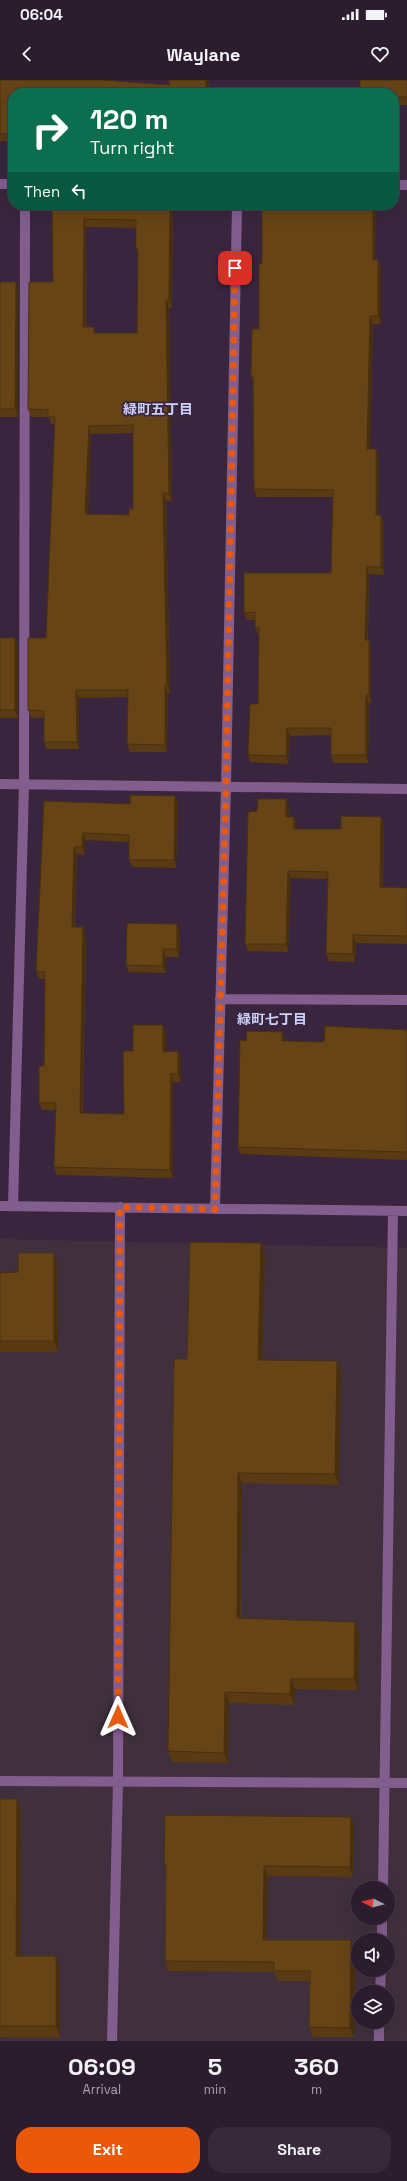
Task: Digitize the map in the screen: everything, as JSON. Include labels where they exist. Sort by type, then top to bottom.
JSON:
[{"type":"street","points":[[12,1206],[24,785],[25,210]]},
{"type":"street","points":[[215,1209],[226,787],[237,210]]},
{"type":"street","points":[[0,784],[407,789]]},
{"type":"street","points":[[220,999],[407,1000]]},
{"type":"street","points":[[0,1206],[407,1211]]},
{"type":"street","points":[[112,2041],[118,1781],[120,1207]]},
{"type":"street","points":[[383,1881],[386,1782],[394,1211]]},
{"type":"street","points":[[0,1781],[407,1783]]},
{"type":"street","points":[[379,2029],[379,2041]]},
{"type":"shaded area","points":[[0,1239],[407,1248],[407,2041],[0,2041]]},
{"type":"building","points":[[0,80],[104,80],[169,85],[169,80],[206,80],[206,88],[8,88],[8,134],[0,134]]},
{"type":"building","points":[[360,80],[407,80],[407,97],[399,97],[399,88],[360,88]]},
{"type":"building","points":[[52,210],[170,210],[169,300],[166,300],[169,493],[163,493],[167,685],[165,685],[165,745],[127,744],[128,690],[76,690],[77,742],[44,742],[44,711],[28,710],[28,638],[46,638],[55,417],[48,417],[48,410],[28,409],[29,282],[53,282]],"holes":[[[84,219],[136,220],[136,249],[138,249],[137,333],[94,333],[94,327],[83,327]],[[133,425],[133,509],[129,509],[129,515],[85,514],[89,426]]]},
{"type":"building","points":[[262,210],[373,210],[373,260],[378,260],[378,316],[370,316],[367,449],[376,449],[376,515],[381,515],[381,567],[367,567],[365,640],[369,640],[369,695],[366,695],[366,755],[331,755],[331,728],[287,728],[286,756],[248,755],[250,704],[258,704],[259,628],[255,627],[255,612],[244,613],[244,573],[331,573],[333,490],[254,489],[253,376],[251,376],[252,329],[259,329],[259,264],[262,264]]},
{"type":"building","points":[[0,282],[16,282],[15,409],[0,409]]},
{"type":"building","points":[[0,638],[15,638],[15,710],[0,710]]},
{"type":"building","points":[[130,795],[175,796],[174,860],[129,860],[129,835],[83,833],[82,847],[74,847],[72,927],[83,927],[80,1113],[124,1114],[123,1051],[133,1051],[133,1025],[163,1025],[163,1052],[178,1051],[178,1074],[171,1074],[170,1170],[54,1167],[56,1103],[39,1103],[39,1066],[44,1066],[45,972],[36,971],[44,801],[130,804]]},
{"type":"building","points":[[258,799],[286,799],[286,817],[294,817],[294,829],[341,829],[341,816],[381,817],[380,887],[407,888],[407,936],[353,935],[353,954],[326,953],[328,872],[288,871],[286,944],[245,944],[248,812],[257,811]]},
{"type":"building","points":[[127,923],[177,924],[177,949],[163,949],[163,966],[126,965]]},
{"type":"building","points":[[325,1026],[407,1030],[407,1152],[238,1147],[240,1040],[246,1041],[247,1031],[282,1032],[282,1041],[324,1042]]},
{"type":"building","points":[[190,1242],[261,1243],[258,1360],[337,1361],[335,1474],[238,1473],[237,1618],[355,1622],[354,1679],[291,1679],[290,1694],[225,1692],[224,1753],[168,1751],[174,1359],[187,1359]]},
{"type":"building","points":[[18,1253],[54,1253],[54,1341],[0,1341],[0,1273],[18,1272]]},
{"type":"building","points":[[0,1799],[17,1799],[16,1956],[56,1956],[56,2026],[0,2026]]},
{"type":"building","points":[[165,1815],[351,1817],[350,1867],[264,1866],[263,1940],[351,1940],[350,2028],[309,2027],[310,1971],[274,1971],[274,1962],[165,1961],[166,1864],[164,1864]]},
{"type":"district","name":"緑町五丁目","points":[[158,409]]},
{"type":"district","name":"緑町七丁目","points":[[272,1019]]},
{"type":"route","points":[[118,1717],[120,1207],[215,1209],[226,787],[235,268]]}]
